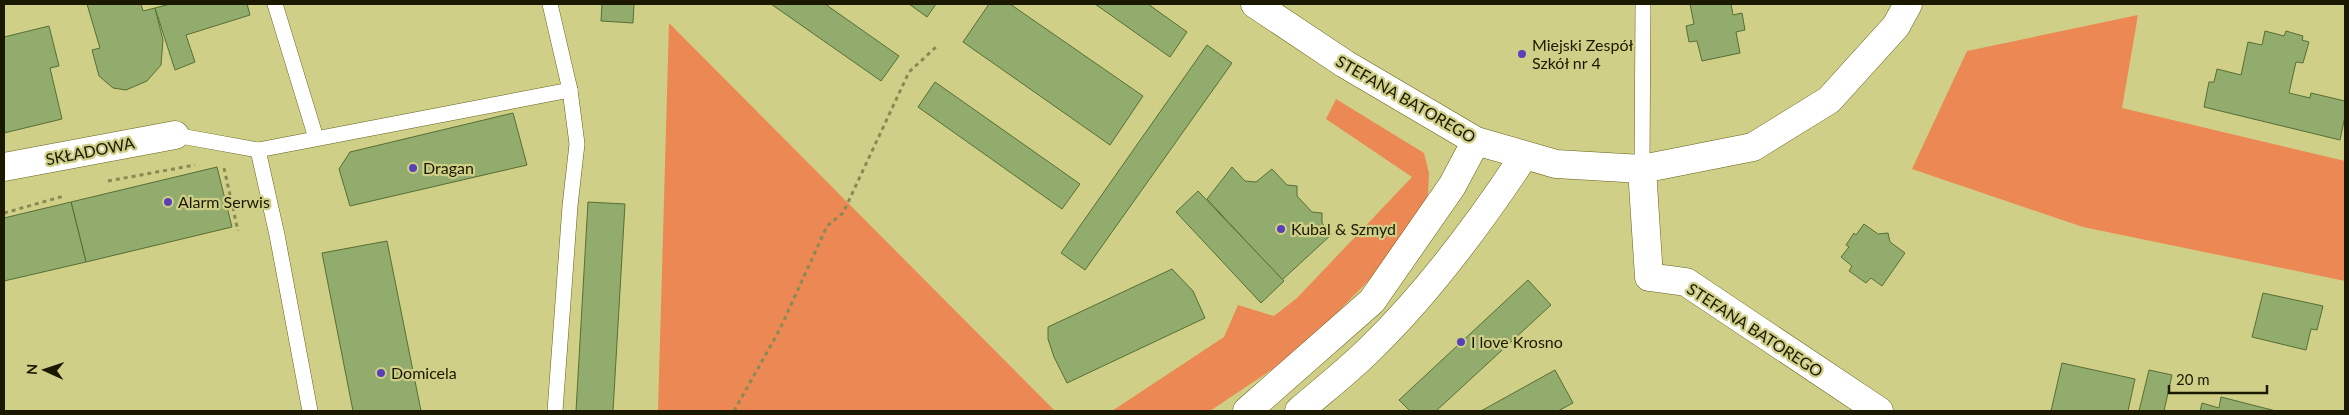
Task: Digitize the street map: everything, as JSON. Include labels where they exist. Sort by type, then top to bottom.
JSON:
[{"type":"street","name":"STEFANA BATOREGO","points":[[1255,4],[1345,64],[1476,141],[1556,164],[1642,169],[1649,277],[1686,282],[1880,411]]},
{"type":"street","points":[[1642,169],[1752,147],[1829,100],[1896,26],[1908,4]]},
{"type":"street","name":"SKŁADOWA","points":[[4,167],[175,135]]},
{"type":"street","points":[[1248,411],[1372,301],[1452,186],[1476,141]]},
{"type":"street","points":[[1299,411],[1371,349],[1419,297],[1472,230],[1524,156]]},
{"type":"lane","points":[[275,4],[316,138]]},
{"type":"lane","points":[[550,4],[570,90],[577,144],[570,206],[555,411]]},
{"type":"lane","points":[[1642,169],[1643,4]]},
{"type":"lane","points":[[175,135],[258,150],[570,90]]},
{"type":"lane","points":[[258,150],[277,235],[310,411]]},
{"type":"path","points":[[734,411],[780,329],[827,226],[843,213],[909,72],[936,47]]},
{"type":"path","points":[[222,160],[238,231]]},
{"type":"path","points":[[106,182],[202,164]]},
{"type":"path","points":[[4,213],[64,196]]},
{"type":"shaded area","points":[[2138,15],[2122,108],[2345,161],[2345,281],[2083,227],[1912,169],[1967,51]]},
{"type":"shaded area","points":[[669,23],[1055,411],[658,411]]},
{"type":"shaded area","points":[[1336,99],[1424,153],[1429,173],[1428,195],[1422,214],[1390,259],[1298,352],[1210,411],[1112,411],[1224,337],[1238,305],[1274,316],[1297,298],[1412,177],[1326,119]]},
{"type":"building","points":[[87,4],[141,4],[143,11],[155,8],[163,40],[161,65],[147,81],[126,90],[113,88],[99,76],[92,50],[100,48]]},
{"type":"building","points":[[170,4],[247,4],[250,15],[186,35],[195,62],[175,70],[155,8]]},
{"type":"building","points":[[602,4],[634,4],[633,23],[601,21]]},
{"type":"building","points":[[771,4],[825,4],[899,56],[881,81]]},
{"type":"building","points":[[909,4],[936,4],[927,17]]},
{"type":"building","points":[[989,4],[1010,4],[1143,96],[1110,145],[963,42]]},
{"type":"building","points":[[1095,4],[1148,4],[1187,32],[1170,57]]},
{"type":"building","points":[[1690,4],[1731,4],[1733,15],[1742,13],[1745,30],[1736,32],[1740,53],[1702,61],[1697,41],[1689,42],[1686,26],[1694,24]]},
{"type":"building","points":[[49,26],[59,66],[50,68],[62,119],[4,133],[4,37]]},
{"type":"building","points":[[2265,31],[2284,36],[2286,31],[2303,36],[2302,40],[2309,42],[2303,63],[2296,62],[2289,93],[2310,98],[2311,93],[2345,101],[2345,116],[2340,140],[2204,107],[2209,82],[2214,82],[2217,69],[2241,75],[2248,42],[2262,45]]},
{"type":"building","points":[[1207,45],[1232,63],[1085,270],[1061,253]]},
{"type":"building","points":[[935,82],[1080,184],[1062,209],[918,107]]},
{"type":"building","points":[[513,113],[527,165],[350,206],[339,169],[350,152]]},
{"type":"building","points":[[217,167],[232,227],[86,262],[71,202]]},
{"type":"building","name":"Kubal & Szmyd","points":[[1232,167],[1245,181],[1256,182],[1272,169],[1287,185],[1297,186],[1297,196],[1312,212],[1322,213],[1322,223],[1332,234],[1282,280],[1207,199]]},
{"type":"building","points":[[1198,191],[1284,281],[1261,303],[1176,212]]},
{"type":"building","points":[[71,202],[86,262],[4,281],[4,218]]},
{"type":"building","points":[[588,202],[625,204],[613,411],[576,411]]},
{"type":"building","points":[[1864,224],[1878,234],[1888,233],[1890,242],[1905,253],[1882,286],[1871,278],[1866,283],[1849,271],[1852,266],[1841,257],[1849,247],[1846,245],[1854,233],[1856,235]]},
{"type":"building","points":[[387,241],[421,411],[353,411],[322,253]]},
{"type":"building","points":[[1172,269],[1193,291],[1205,318],[1067,383],[1054,357],[1048,339],[1048,327]]},
{"type":"building","points":[[1528,280],[1551,305],[1436,411],[1410,411],[1399,400]]},
{"type":"building","points":[[2263,293],[2323,306],[2317,330],[2311,329],[2306,350],[2252,337]]},
{"type":"building","points":[[2062,363],[2135,379],[2128,411],[2051,411]]},
{"type":"building","points":[[1555,370],[1573,403],[1558,411],[1481,411]]},
{"type":"building","points":[[2149,370],[2172,375],[2164,411],[2139,411]]},
{"type":"building","points":[[2221,397],[2276,411],[2200,411],[2202,403],[2219,408]]},
{"type":"place","name":"Miejski Zespół Szkół nr 4","points":[[1522,54]]},
{"type":"place","name":"Dragan","points":[[413,168]]},
{"type":"place","name":"Alarm Serwis","points":[[168,202]]},
{"type":"place","name":"Kubal & Szmyd","points":[[1281,229]]},
{"type":"place","name":"I love Krosno","points":[[1461,342]]},
{"type":"place","name":"Domicela","points":[[381,373]]}]
